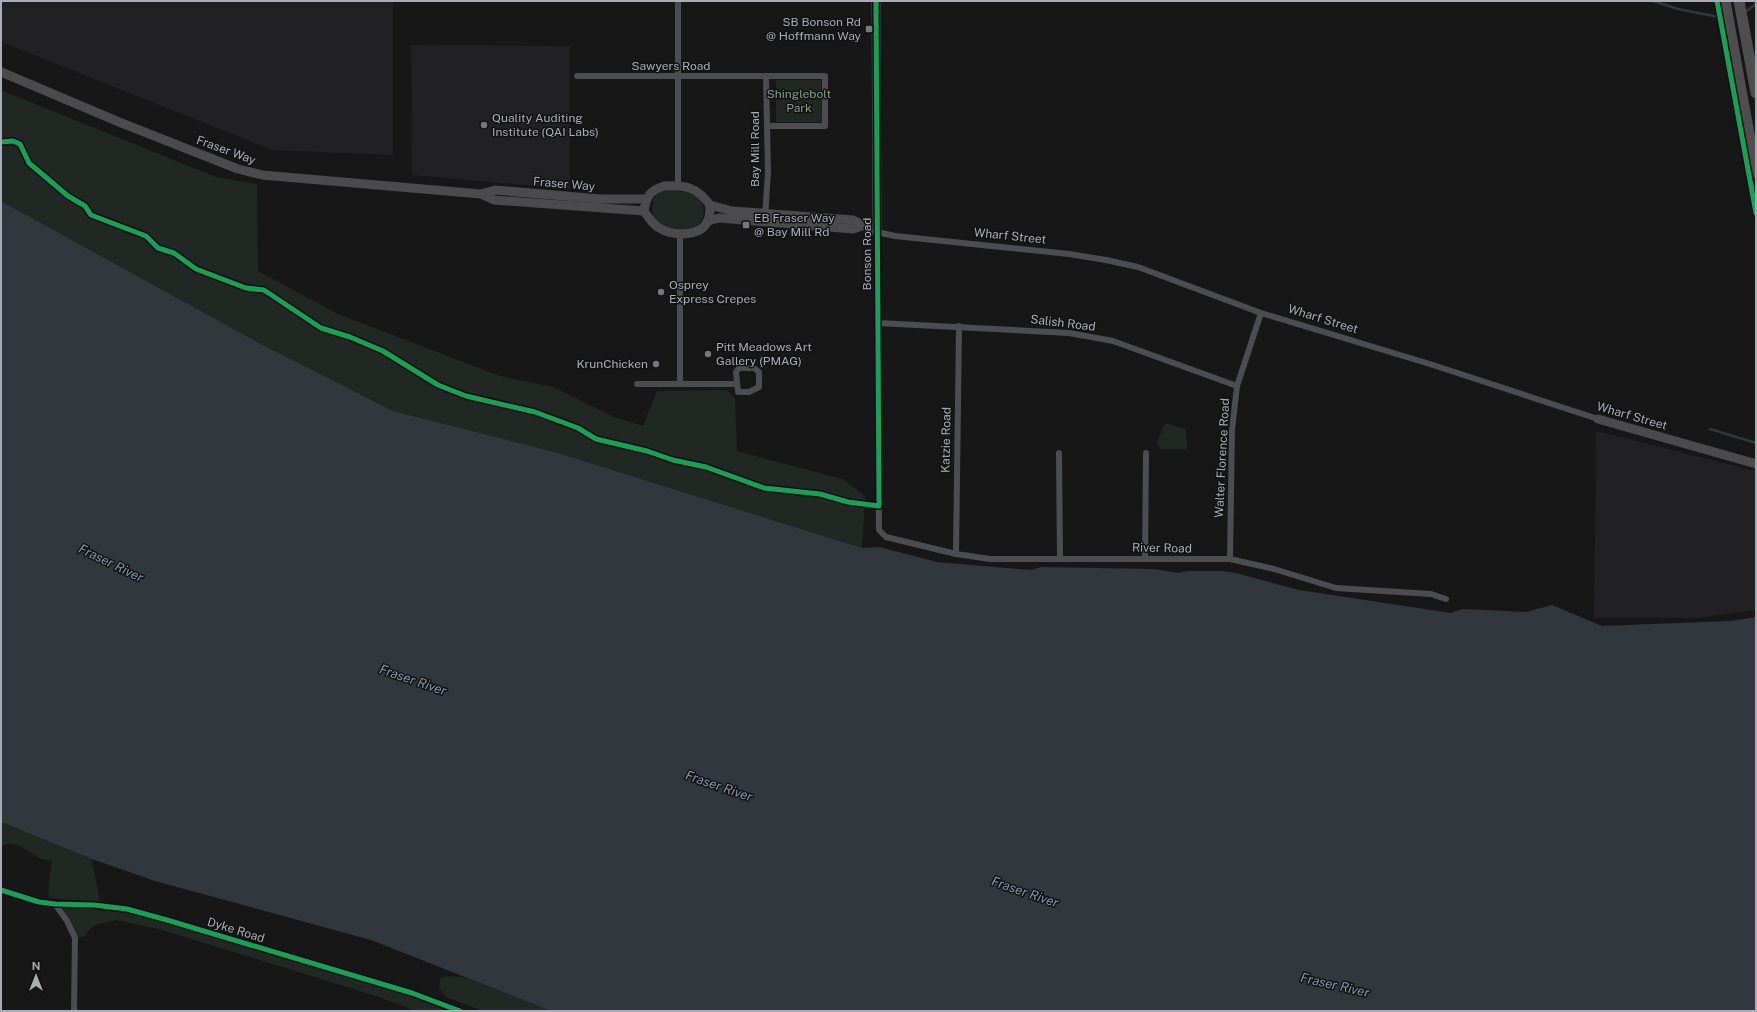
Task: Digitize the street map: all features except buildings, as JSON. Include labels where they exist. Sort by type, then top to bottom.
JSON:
[{"type":"highway","points":[[1725,1],[1756,174]]},
{"type":"highway","points":[[1739,1],[1756,93]]},
{"type":"street","points":[[678,1],[678,186]]},
{"type":"street","name":"Bonson Road","points":[[876,1],[879,530]]},
{"type":"street","name":"Fraser Way","points":[[1,72],[119,122],[251,173],[481,194],[494,200],[644,211]]},
{"type":"street","name":"Sawyers Road","points":[[577,76],[825,76],[825,126],[767,126]]},
{"type":"street","name":"Bay Mill Road","points":[[765,217],[768,172],[766,77]]},
{"type":"street","points":[[765,217],[719,218],[708,221],[697,231],[691,233],[680,233],[660,229],[654,225],[644,211],[645,199],[658,188],[664,186],[678,186],[696,190],[703,195],[710,205],[732,211],[853,229],[862,226],[877,232]]},
{"type":"street","name":"Fraser Way","points":[[481,194],[494,190],[600,199],[645,199]]},
{"type":"street","points":[[708,221],[710,205]]},
{"type":"street","name":"Wharf Street","points":[[877,232],[895,236],[1106,260],[1138,267],[1261,313],[1433,365],[1598,419],[1756,464]]},
{"type":"street","points":[[680,233],[680,384]]},
{"type":"street","name":"Walter Florence Road","points":[[1230,559],[1232,430],[1237,386],[1261,313]]},
{"type":"street","name":"Salish Road","points":[[878,323],[1051,331],[1113,342],[1237,386]]},
{"type":"street","name":"Katzie Road","points":[[956,554],[959,326]]},
{"type":"street","points":[[739,368],[754,368],[759,372],[759,387],[749,392],[738,392],[736,384],[736,372],[739,368]]},
{"type":"street","points":[[637,384],[736,384]]},
{"type":"street","points":[[1059,453],[1060,559]]},
{"type":"street","points":[[1145,559],[1146,453]]},
{"type":"street","name":"River Road","points":[[879,530],[886,537],[956,554],[1010,560],[1230,559],[1274,569],[1336,588],[1431,594],[1446,599]]},
{"type":"street","name":"Dyke Road","points":[[1,890],[18,896],[55,904],[94,905],[120,908],[160,918],[412,993],[460,1011]]},
{"type":"street","points":[[55,904],[67,921],[75,938],[74,1011]]},
{"type":"shaded area","points":[[1,1],[393,1],[393,155],[272,150],[1,42]]},
{"type":"shaded area","points":[[411,45],[570,46],[570,189],[412,175]]},
{"type":"shaded area","points":[[1596,431],[1756,471],[1756,610],[1697,618],[1594,618]]},
{"type":"green space","name":"Shinglebolt Park","points":[[776,80],[821,80],[822,122],[776,122]]},
{"type":"green space","points":[[1,90],[216,177],[257,184],[258,271],[338,314],[500,376],[553,387],[614,417],[643,426],[657,391],[727,390],[735,399],[737,451],[842,479],[865,496],[862,548],[555,452],[393,411],[259,343],[1,201]]},
{"type":"green space","points":[[663,190],[691,192],[701,199],[704,212],[701,222],[695,227],[686,230],[677,230],[659,223],[654,217],[652,207],[657,194]]},
{"type":"green space","points":[[1165,423],[1186,429],[1187,449],[1160,449],[1157,443]]},
{"type":"green space","points":[[1,822],[92,859],[100,902],[49,898],[48,890],[52,861],[39,858],[22,847],[14,844],[3,845],[1,847]]},
{"type":"green space","points":[[66,906],[133,914],[392,990],[451,1011],[416,1011],[379,997],[159,929],[116,920],[95,925],[85,936],[78,938],[63,909]]},
{"type":"green space","points":[[449,976],[467,978],[551,1011],[483,1011],[446,997],[439,988],[440,978]]},
{"type":"water","name":"Fraser River","points":[[1,201],[259,343],[393,411],[555,452],[862,548],[879,547],[937,562],[1030,570],[1042,567],[1154,569],[1178,573],[1187,571],[1222,571],[1236,573],[1299,590],[1451,613],[1462,609],[1526,612],[1552,605],[1602,626],[1730,621],[1756,617],[1756,1011],[551,1011],[371,940],[155,881],[92,859],[1,822]]},
{"type":"waterway","points":[[1653,1],[1678,9],[1724,18]]},
{"type":"waterway","points":[[1745,12],[1756,4]]},
{"type":"waterway","points":[[1710,429],[1756,443]]},
{"type":"cycle path","points":[[1,142],[13,141],[20,144],[29,163],[68,196],[85,206],[91,215],[146,236],[158,248],[174,253],[196,269],[246,288],[264,290],[321,328],[350,337],[383,351],[438,385],[466,396],[535,412],[578,428],[596,439],[647,451],[673,460],[706,467],[764,488],[820,494],[848,502],[879,506],[876,1]]},
{"type":"cycle path","points":[[1717,1],[1756,213]]},
{"type":"cycle path","points":[[1,890],[39,902],[94,905],[127,909],[412,993],[460,1011]]},
{"type":"place","name":"SB Bonson Rd @ Hoffmann Way","points":[[869,29]]},
{"type":"place","name":"Quality Auditing Institute (QAI Labs)","points":[[484,125]]},
{"type":"place","name":"EB Fraser Way @ Bay Mill Rd","points":[[746,225]]},
{"type":"place","name":"Osprey Express Crepes","points":[[661,292]]},
{"type":"place","name":"Pitt Meadows Art Gallery (PMAG)","points":[[708,354]]},
{"type":"place","name":"KrunChicken","points":[[656,364]]}]
